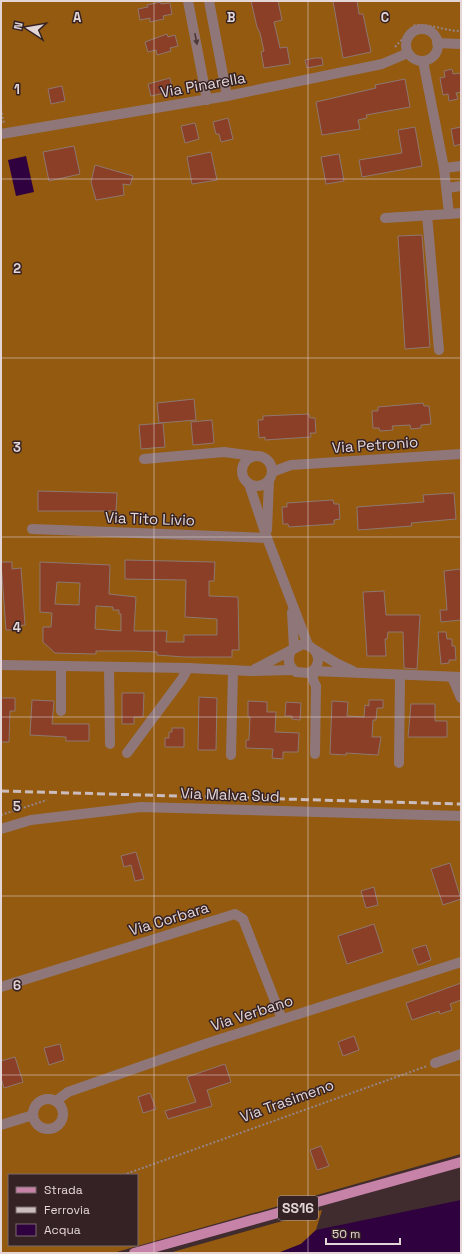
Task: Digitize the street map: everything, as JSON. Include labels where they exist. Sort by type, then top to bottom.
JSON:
[{"type":"main road","name":"SS16","points":[[134,1253],[461,1162]]},
{"type":"street","points":[[188,1],[207,100]]},
{"type":"street","points":[[209,1],[227,96]]},
{"type":"street","points":[[416,30],[427,31],[432,34],[437,43],[436,53],[432,57],[423,61],[414,59],[408,53],[406,48],[408,37],[416,30]]},
{"type":"street","points":[[437,43],[461,44]]},
{"type":"street","name":"Via Pinarella","points":[[1,134],[207,100],[382,64],[408,53]]},
{"type":"street","points":[[423,61],[444,168],[449,214]]},
{"type":"street","points":[[444,168],[461,166]]},
{"type":"street","points":[[447,188],[461,186]]},
{"type":"street","points":[[385,218],[461,213]]},
{"type":"street","points":[[427,215],[439,350]]},
{"type":"street","points":[[224,452],[236,459],[242,468],[243,477],[249,484],[291,604],[311,648],[318,659],[313,671],[313,680],[316,686],[315,754]]},
{"type":"street","points":[[144,459],[224,452],[265,458],[271,464],[267,538]]},
{"type":"street","name":"Via Petronio","points":[[265,458],[291,465],[461,454]]},
{"type":"street","points":[[242,468],[246,460],[254,456]]},
{"type":"street","name":"Via Petronio","points":[[271,476],[291,465]]},
{"type":"street","points":[[249,484],[258,486],[271,476]]},
{"type":"street","name":"Via Tito Livio","points":[[32,530],[267,538]]},
{"type":"street","points":[[291,604],[293,649],[288,660],[292,670]]},
{"type":"street","points":[[251,671],[303,644],[336,663],[360,674]]},
{"type":"street","points":[[1,665],[188,668],[251,671],[292,670],[300,674],[313,671],[400,676],[456,677],[461,698]]},
{"type":"street","points":[[61,666],[61,711]]},
{"type":"street","points":[[109,667],[110,744]]},
{"type":"street","points":[[127,753],[182,679],[188,668]]},
{"type":"street","points":[[232,756],[233,670]]},
{"type":"street","points":[[398,762],[400,676]]},
{"type":"street","name":"Via Malva Sud","points":[[1,829],[31,820],[141,807],[461,816]]},
{"type":"street","name":"Via Corbara","points":[[1,987],[235,914],[243,919],[282,1019]]},
{"type":"street","name":"Via Verbano","points":[[56,1102],[68,1092],[208,1043],[461,962]]},
{"type":"street","points":[[434,1063],[461,1054]]},
{"type":"street","points":[[47,1099],[56,1102],[62,1109],[63,1119],[57,1127],[44,1129],[36,1124],[33,1116],[38,1103],[47,1099]]},
{"type":"street","points":[[1,1125],[33,1116]]},
{"type":"path","points":[[392,49],[415,25],[433,25],[450,31],[461,31]]},
{"type":"path","points":[[1,109],[4,126],[1,126]]},
{"type":"path","points":[[1,815],[46,800]]},
{"type":"path","name":"Via Trasimeno","points":[[126,1174],[434,1063]]},
{"type":"shaded area","points":[[1,1],[461,1],[461,1154],[138,1246],[138,1174],[8,1174],[8,1246],[138,1246],[113,1253],[1,1253]]},
{"type":"shaded area","points":[[322,1210],[316,1230],[301,1244],[278,1253],[169,1253]]},
{"type":"water","points":[[26,156],[34,192],[16,196],[8,160]]},
{"type":"water","points":[[461,1200],[461,1253],[278,1253],[301,1244],[316,1230]]},
{"type":"building","points":[[251,1],[278,1],[282,20],[274,22],[280,48],[287,47],[290,64],[264,68],[261,52],[264,51]]},
{"type":"building","points":[[333,1],[357,1],[359,14],[363,14],[371,52],[343,58]]},
{"type":"building","points":[[161,2],[161,4],[170,3],[172,14],[163,16],[164,19],[150,22],[150,18],[140,20],[138,9],[148,7],[147,5]]},
{"type":"building","points":[[167,34],[168,37],[175,35],[178,46],[170,48],[171,51],[157,55],[156,50],[148,52],[145,42]]},
{"type":"building","points":[[322,58],[323,65],[307,68],[305,60]]},
{"type":"building","points":[[452,69],[453,74],[461,73],[461,92],[456,93],[458,99],[449,101],[448,94],[443,95],[440,78],[445,77],[444,71]]},
{"type":"building","points":[[170,78],[173,91],[151,96],[148,84]]},
{"type":"building","points":[[405,79],[410,107],[366,115],[367,118],[358,120],[360,129],[322,135],[316,102],[376,88],[375,85]]},
{"type":"building","points":[[62,86],[65,101],[51,104],[48,89]]},
{"type":"building","points":[[228,118],[233,139],[221,142],[219,134],[216,134],[213,122]]},
{"type":"building","points":[[195,123],[199,139],[185,143],[181,126]]},
{"type":"building","points":[[415,127],[422,166],[362,177],[359,160],[402,153],[398,130]]},
{"type":"building","points":[[461,127],[461,144],[454,146],[451,129]]},
{"type":"building","points":[[74,146],[80,174],[49,181],[43,152]]},
{"type":"building","points":[[211,152],[217,180],[192,184],[187,157]]},
{"type":"building","points":[[339,154],[344,181],[326,184],[321,157]]},
{"type":"building","points":[[95,165],[133,176],[130,185],[123,184],[124,195],[96,200],[91,182]]},
{"type":"building","points":[[422,235],[430,347],[405,349],[398,236]]},
{"type":"building","points":[[194,399],[196,420],[159,423],[157,403]]},
{"type":"building","points":[[423,403],[424,406],[429,406],[431,424],[421,425],[421,428],[411,429],[410,425],[392,426],[393,430],[380,431],[379,428],[373,428],[372,411],[378,411],[378,407]]},
{"type":"building","points":[[309,414],[310,418],[315,418],[316,433],[310,433],[311,437],[265,440],[265,437],[259,438],[258,420],[263,420],[263,416]]},
{"type":"building","points":[[212,420],[214,443],[193,445],[191,422]]},
{"type":"building","points":[[163,423],[165,447],[141,449],[139,425]]},
{"type":"building","points":[[38,491],[117,493],[116,511],[38,511]]},
{"type":"building","points":[[454,493],[456,519],[411,523],[412,526],[358,530],[357,507],[424,502],[423,495]]},
{"type":"building","points":[[333,500],[334,504],[339,504],[340,519],[334,520],[334,524],[289,527],[288,524],[283,524],[282,507],[287,507],[287,503]]},
{"type":"building","points":[[125,560],[215,562],[214,581],[209,581],[209,596],[238,597],[239,650],[232,650],[232,657],[184,657],[157,655],[157,652],[135,651],[96,651],[96,654],[55,653],[43,642],[43,627],[51,627],[52,613],[40,612],[40,562],[110,565],[109,594],[136,597],[134,631],[167,631],[166,642],[184,642],[184,635],[217,635],[217,619],[185,617],[186,580],[125,579]],"holes":[[[57,582],[80,583],[79,605],[55,604]],[[96,606],[113,607],[113,610],[119,610],[119,614],[121,614],[121,631],[95,629]]]},
{"type":"building","points":[[1,562],[12,562],[12,569],[21,568],[25,625],[14,626],[15,630],[6,630]]},
{"type":"building","points":[[461,569],[461,620],[441,622],[440,610],[447,610],[444,571]]},
{"type":"building","points":[[384,591],[386,615],[420,615],[417,669],[404,668],[403,632],[388,632],[387,639],[385,639],[386,656],[367,656],[363,592]]},
{"type":"building","points":[[438,632],[446,632],[447,639],[452,639],[452,646],[455,646],[456,660],[449,660],[449,663],[441,664]]},
{"type":"building","points":[[122,693],[144,693],[143,717],[134,717],[134,724],[122,724]]},
{"type":"building","points":[[199,697],[217,698],[216,750],[198,750]]},
{"type":"building","points":[[1,698],[15,698],[15,711],[10,711],[9,742],[1,742]]},
{"type":"building","points":[[32,700],[54,701],[52,724],[89,724],[89,741],[66,741],[66,737],[30,735]]},
{"type":"building","points":[[369,700],[383,700],[383,708],[377,708],[376,720],[373,720],[372,737],[381,737],[378,755],[346,753],[346,755],[330,754],[332,701],[348,702],[347,716],[364,717],[365,705],[369,706]]},
{"type":"building","points":[[248,701],[267,702],[267,712],[276,712],[275,732],[299,733],[298,752],[283,752],[283,759],[272,758],[273,749],[246,748],[246,740],[249,740],[250,717],[248,717]]},
{"type":"building","points":[[286,702],[301,703],[300,720],[292,719],[292,716],[285,716]]},
{"type":"building","points":[[411,704],[435,704],[435,721],[447,721],[447,737],[408,737]]},
{"type":"building","points":[[172,728],[184,728],[184,747],[165,747],[165,738],[169,738],[169,732],[172,732]]},
{"type":"building","points":[[136,852],[144,879],[135,881],[131,865],[124,867],[121,856]]},
{"type":"building","points":[[450,863],[461,899],[443,905],[431,869]]},
{"type":"building","points":[[374,887],[378,905],[366,908],[361,891]]},
{"type":"building","points":[[374,924],[383,952],[347,964],[338,936]]},
{"type":"building","points":[[426,945],[431,960],[418,965],[412,949]]},
{"type":"building","points":[[461,983],[461,1000],[450,1004],[452,1010],[440,1014],[439,1011],[412,1020],[406,1003]]},
{"type":"building","points":[[354,1036],[359,1050],[343,1056],[338,1042]]},
{"type":"building","points":[[60,1044],[64,1060],[49,1065],[44,1048]]},
{"type":"building","points":[[15,1057],[23,1082],[4,1088],[1,1078],[1,1061]]},
{"type":"building","points":[[225,1064],[231,1082],[207,1090],[212,1106],[168,1119],[165,1111],[196,1102],[187,1077]]},
{"type":"building","points":[[150,1093],[156,1109],[143,1113],[138,1097]]},
{"type":"building","points":[[321,1146],[329,1166],[317,1170],[310,1150]]},
{"type":"railway","points":[[1,791],[461,804]]}]
